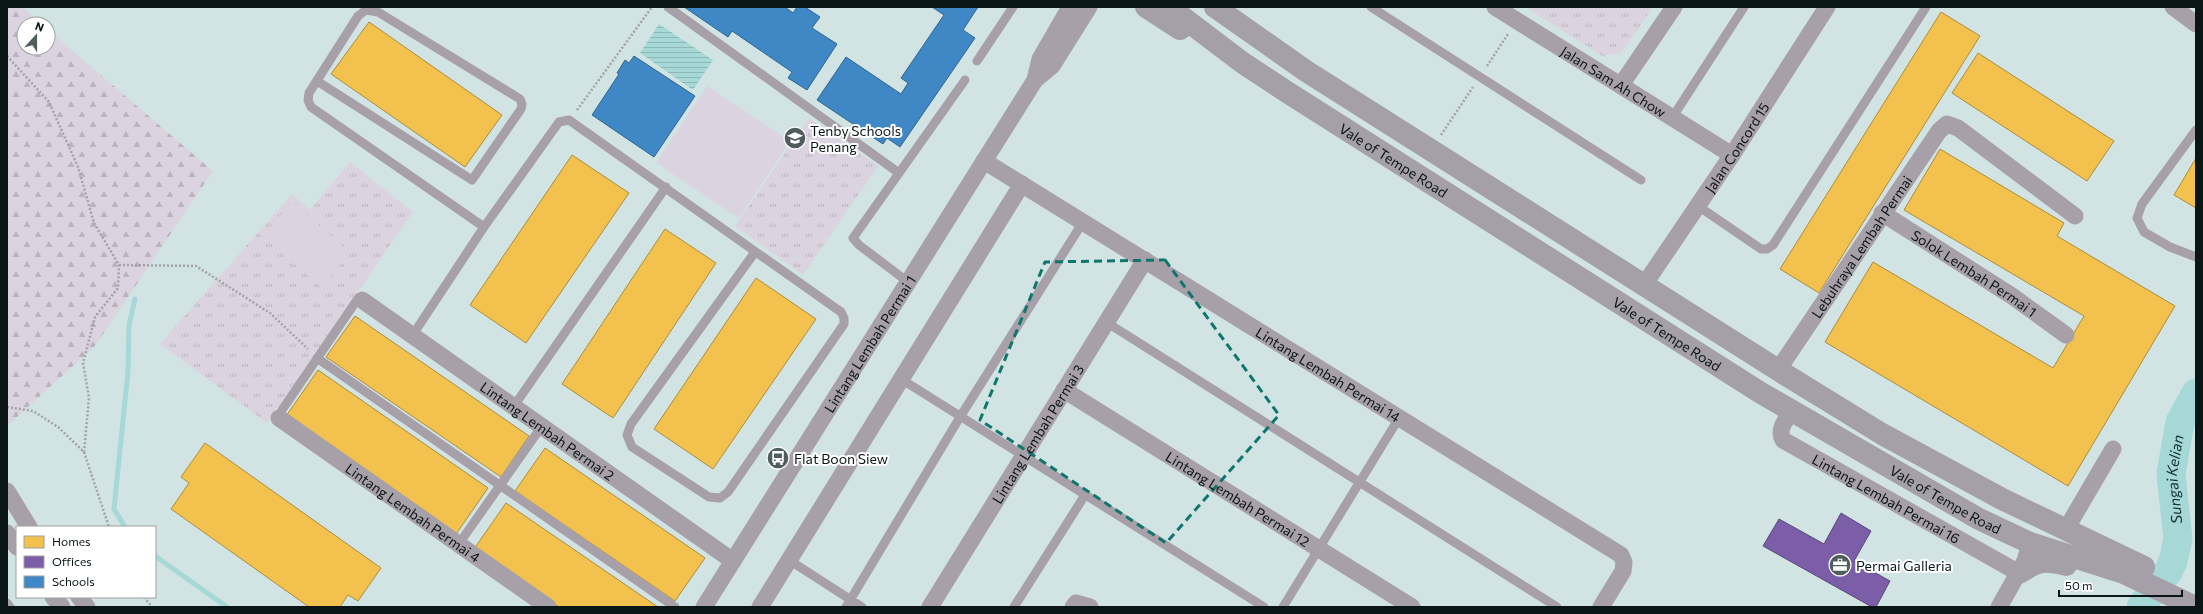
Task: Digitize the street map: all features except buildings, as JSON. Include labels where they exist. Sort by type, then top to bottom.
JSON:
[{"type":"main road","points":[[1146,7],[1194,38],[1243,62]]},
{"type":"main road","name":"Vale of Tempe Road","points":[[1169,7],[1243,62],[1373,147],[1792,411],[1979,519],[2030,543],[2097,565],[2126,566],[2196,592]]},
{"type":"main road","name":"Vale of Tempe Road","points":[[1215,7],[1306,71],[1644,286],[1882,434],[2002,499],[2065,531],[2195,607]]},
{"type":"main road","points":[[1882,434],[1934,475],[2024,525],[2029,530],[2030,543]]},
{"type":"main road","points":[[2019,573],[2036,562],[2044,561],[2079,568],[2097,565]]},
{"type":"street","name":"Lintang Lembah Permai 1","points":[[1035,80],[1040,59],[1070,7]]},
{"type":"street","name":"Lintang Lembah Permai 1","points":[[704,607],[1035,80],[1052,66],[1089,7]]},
{"type":"street","name":"Jalan Sam Ah Chow","points":[[1495,7],[1732,155]]},
{"type":"street","points":[[1621,85],[1674,7]]},
{"type":"street","name":"Jalan Concord 15","points":[[1644,286],[1732,155],[1827,7]]},
{"type":"street","points":[[2174,7],[2196,24]]},
{"type":"street","name":"Lebuhraya Lembah Permai","points":[[1778,370],[1882,213],[1939,131],[1947,124],[1958,128],[2075,216]]},
{"type":"street","name":"Lintang Lembah Permai 14","points":[[984,161],[1620,556],[1624,562],[1622,571],[1601,607]]},
{"type":"street","points":[[760,607],[1022,184]]},
{"type":"street","name":"Solok Lembah Permai 1","points":[[1882,213],[2006,292],[2066,335]]},
{"type":"street","name":"Lintang Lembah Permai 3","points":[[930,607],[1145,260]]},
{"type":"street","name":"Lintang Lembah Permai 2","points":[[362,300],[733,561]]},
{"type":"street","name":"Lintang Lembah Permai 12","points":[[1064,390],[1412,607]]},
{"type":"street","name":"Lintang Lembah Permai 16","points":[[1792,411],[1781,427],[1780,434],[1783,440],[1958,537],[2019,573]]},
{"type":"street","name":"Lintang Lembah Permai 4","points":[[279,418],[548,607]]},
{"type":"street","points":[[2065,531],[2113,449]]},
{"type":"street","points":[[7,491],[28,526]]},
{"type":"street","points":[[7,533],[16,546]]},
{"type":"street","points":[[2000,607],[2019,573],[2030,543]]},
{"type":"street","points":[[54,598],[62,607]]},
{"type":"street","points":[[80,598],[87,607]]},
{"type":"lane","points":[[668,7],[899,173]]},
{"type":"lane","points":[[977,61],[1013,7]]},
{"type":"lane","points":[[1371,7],[1641,180]]},
{"type":"lane","points":[[1672,118],[1744,7]]},
{"type":"lane","points":[[1698,206],[1761,249],[1767,249],[1773,245],[1926,7]]},
{"type":"lane","points":[[317,81],[472,180],[522,104],[520,99],[385,16],[378,12],[366,10],[358,16],[309,92],[308,100],[311,107],[484,227]]},
{"type":"lane","points":[[908,282],[859,245],[853,238],[965,80]]},
{"type":"lane","points":[[412,336],[484,227],[559,122],[570,120],[841,312],[844,318],[844,324],[728,492],[720,498],[709,497],[632,447],[628,435],[631,424],[755,252]]},
{"type":"lane","points":[[2196,130],[2142,204],[2137,218],[2144,232],[2170,247],[2196,257]]},
{"type":"lane","points":[[514,406],[666,187]]},
{"type":"lane","points":[[849,603],[960,417],[1083,222]]},
{"type":"lane","points":[[279,418],[282,410],[357,300],[362,300]]},
{"type":"lane","points":[[1106,322],[1557,607]]},
{"type":"lane","points":[[317,358],[675,607]]},
{"type":"lane","points":[[901,379],[1264,607]]},
{"type":"lane","points":[[1283,607],[1399,418]]},
{"type":"lane","points":[[458,545],[542,426]]},
{"type":"lane","points":[[1014,607],[1085,494]]},
{"type":"lane","points":[[789,560],[849,603],[862,607]]},
{"type":"lane","points":[[7,603],[10,607]]},
{"type":"path","points":[[578,108],[652,7]]},
{"type":"path","points":[[7,56],[49,102],[78,167],[94,223],[119,265],[118,288],[95,317],[83,363],[89,398],[84,452],[109,526]]},
{"type":"path","points":[[119,265],[196,266],[270,313],[317,358]]},
{"type":"path","points":[[7,407],[34,411],[58,427],[84,452]]},
{"type":"path","points":[[145,598],[152,607]]},
{"type":"highlighted area","points":[[1165,260],[1279,415],[1166,543],[980,420],[1045,262]]},
{"type":"green space","points":[[7,7],[22,7],[32,16],[16,16],[16,56],[56,56],[56,37],[213,171],[95,346],[7,426]]},
{"type":"green space","points":[[1526,7],[1653,7],[1621,53],[1602,56]]},
{"type":"green space","points":[[707,86],[790,141],[739,218],[656,163]]},
{"type":"green space","points":[[809,118],[878,166],[803,275],[735,226]]},
{"type":"green space","points":[[350,162],[413,212],[267,423],[160,344],[292,194],[310,210]]},
{"type":"green space","points":[[292,202],[351,253],[321,287],[262,236]]},
{"type":"water","points":[[659,24],[713,60],[693,90],[640,53]]},
{"type":"waterway","points":[[124,526],[114,509],[128,371],[129,325],[135,299]]},
{"type":"waterway","name":"Sungai Kelian","points":[[2141,607],[2169,570],[2173,561],[2178,539],[2171,474],[2180,422],[2196,393]]},
{"type":"waterway","points":[[156,557],[227,607]]},
{"type":"place","name":"Tenby Schools Penang","points":[[795,138]]},
{"type":"place","name":"Flat Boon Siew","points":[[778,458]]},
{"type":"place","name":"Permai Galleria","points":[[1840,565]]}]
